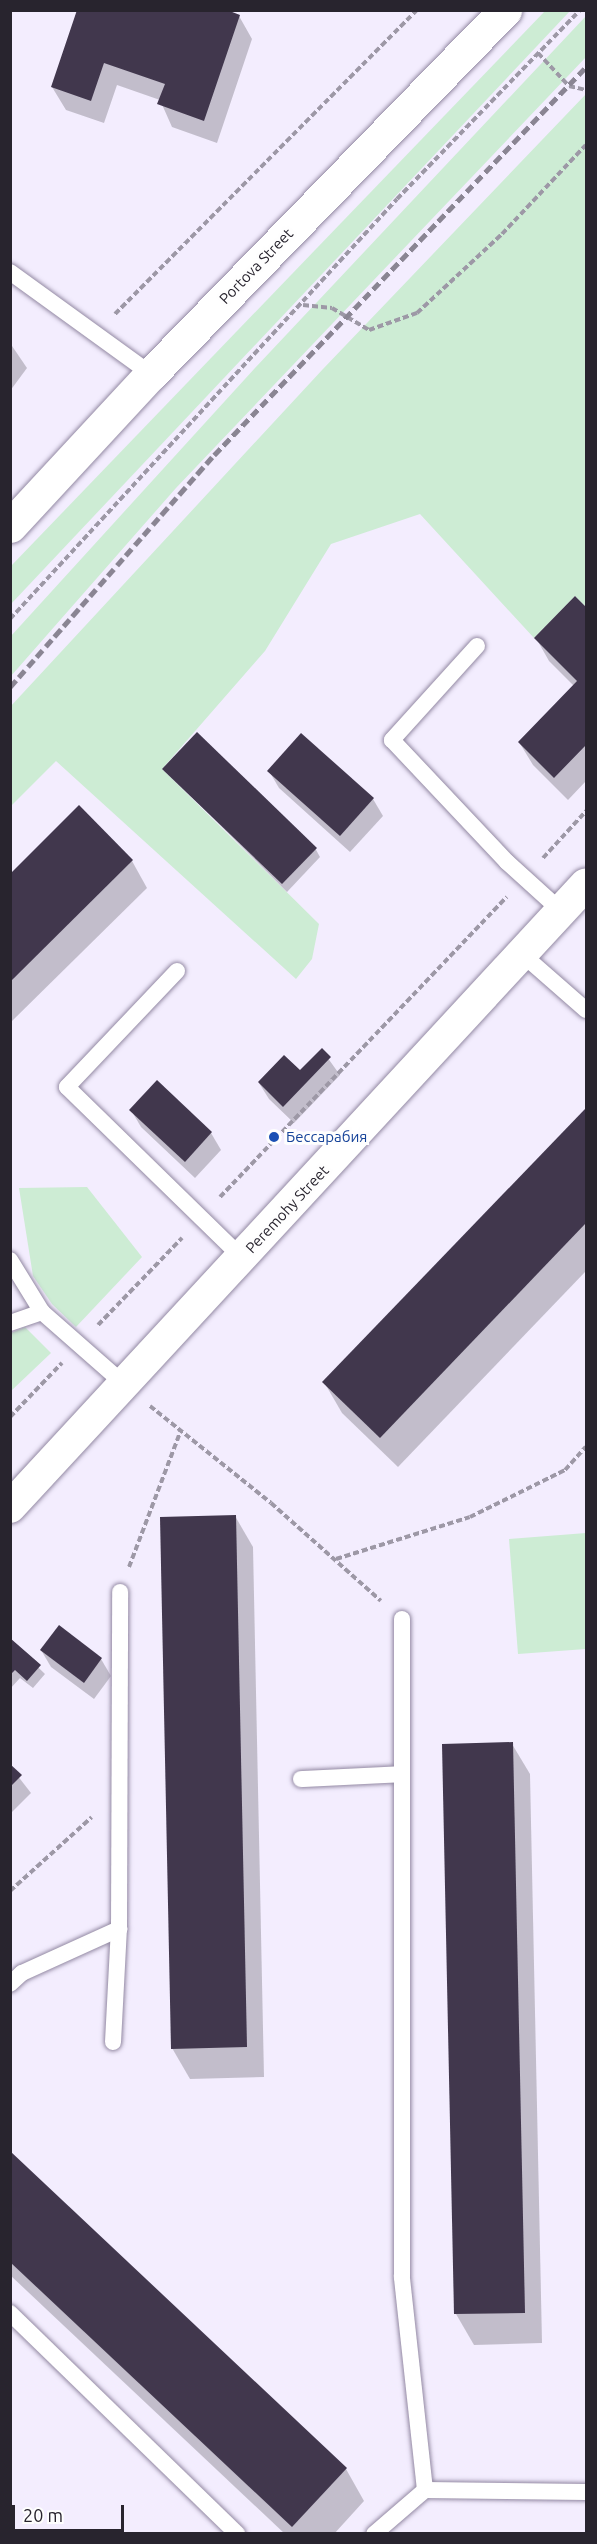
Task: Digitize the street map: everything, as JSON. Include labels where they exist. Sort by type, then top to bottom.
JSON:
[{"type":"main road","name":"Portova Street","points":[[10,526],[151,374],[505,10]]},
{"type":"street","name":"Peremohy Street","points":[[10,1507],[586,884]]},
{"type":"lane","points":[[10,272],[151,374]]},
{"type":"lane","points":[[477,646],[392,740],[525,878],[561,911]]},
{"type":"lane","points":[[522,954],[586,1010]]},
{"type":"lane","points":[[177,971],[66,1087],[242,1258]]},
{"type":"lane","points":[[10,1260],[42,1312],[125,1385]]},
{"type":"lane","points":[[10,1323],[42,1312]]},
{"type":"lane","points":[[113,2042],[119,1929],[120,1592]]},
{"type":"lane","points":[[402,1619],[402,2277],[425,2490]]},
{"type":"lane","points":[[301,1779],[402,1774]]},
{"type":"lane","points":[[10,1984],[22,1973],[119,1929]]},
{"type":"lane","points":[[10,2313],[237,2534]]},
{"type":"lane","points":[[374,2534],[425,2490],[586,2492]]},
{"type":"path","points":[[95,333],[417,10]]},
{"type":"path","points":[[10,620],[397,199],[580,10]]},
{"type":"path","points":[[538,53],[569,86],[586,90]]},
{"type":"path","points":[[302,305],[332,308],[369,330],[417,312],[502,234],[586,145]]},
{"type":"path","points":[[10,1417],[525,878],[586,811]]},
{"type":"path","points":[[125,1385],[335,1560],[402,1619]]},
{"type":"path","points":[[120,1592],[181,1431]]},
{"type":"path","points":[[335,1560],[470,1516],[565,1470],[586,1447]]},
{"type":"path","points":[[10,1891],[120,1792]]},
{"type":"green space","points":[[545,11],[570,11],[11,604],[11,566]]},
{"type":"green space","points":[[586,16],[586,57],[176,488],[11,676],[11,636],[255,368]]},
{"type":"green space","points":[[586,94],[586,607],[575,596],[534,638],[420,514],[331,544],[265,651],[162,769],[319,924],[312,959],[296,979],[56,761],[11,806],[10,707],[323,369]]},
{"type":"green space","points":[[87,1187],[142,1257],[76,1327],[52,1304],[33,1276],[19,1188]]},
{"type":"green space","points":[[25,1327],[51,1353],[11,1391],[11,1333]]},
{"type":"green space","points":[[586,1533],[586,1649],[518,1654],[509,1539]]},
{"type":"building","points":[[77,10],[227,10],[240,15],[204,121],[157,104],[165,84],[104,63],[91,101],[51,87]]},
{"type":"building","points":[[575,596],[586,607],[586,745],[554,778],[518,742],[577,681],[534,638]]},
{"type":"building","points":[[197,732],[317,848],[282,884],[162,769]]},
{"type":"building","points":[[301,733],[374,798],[340,836],[267,771]]},
{"type":"building","points":[[79,805],[133,860],[10,982],[10,874]]},
{"type":"building","points":[[322,1048],[331,1057],[283,1107],[258,1082],[284,1055],[300,1070]]},
{"type":"building","points":[[157,1080],[212,1132],[185,1162],[129,1110]]},
{"type":"building","points":[[585,1109],[586,1223],[380,1438],[322,1382]]},
{"type":"building","points":[[236,1515],[247,2047],[171,2049],[160,1517]]},
{"type":"building","points":[[59,1625],[102,1658],[84,1683],[40,1650]]},
{"type":"building","points":[[10,1638],[41,1665],[27,1681],[15,1670],[10,1675]]},
{"type":"building","points":[[513,1742],[525,2313],[454,2314],[442,1744]]},
{"type":"building","points":[[10,1764],[22,1775],[10,1787]]},
{"type":"building","points":[[10,2151],[347,2468],[292,2527],[10,2262]]},
{"type":"railway","points":[[10,687],[214,455],[586,67]]},
{"type":"place","name":"Бессарабия","points":[[274,1137]]}]
